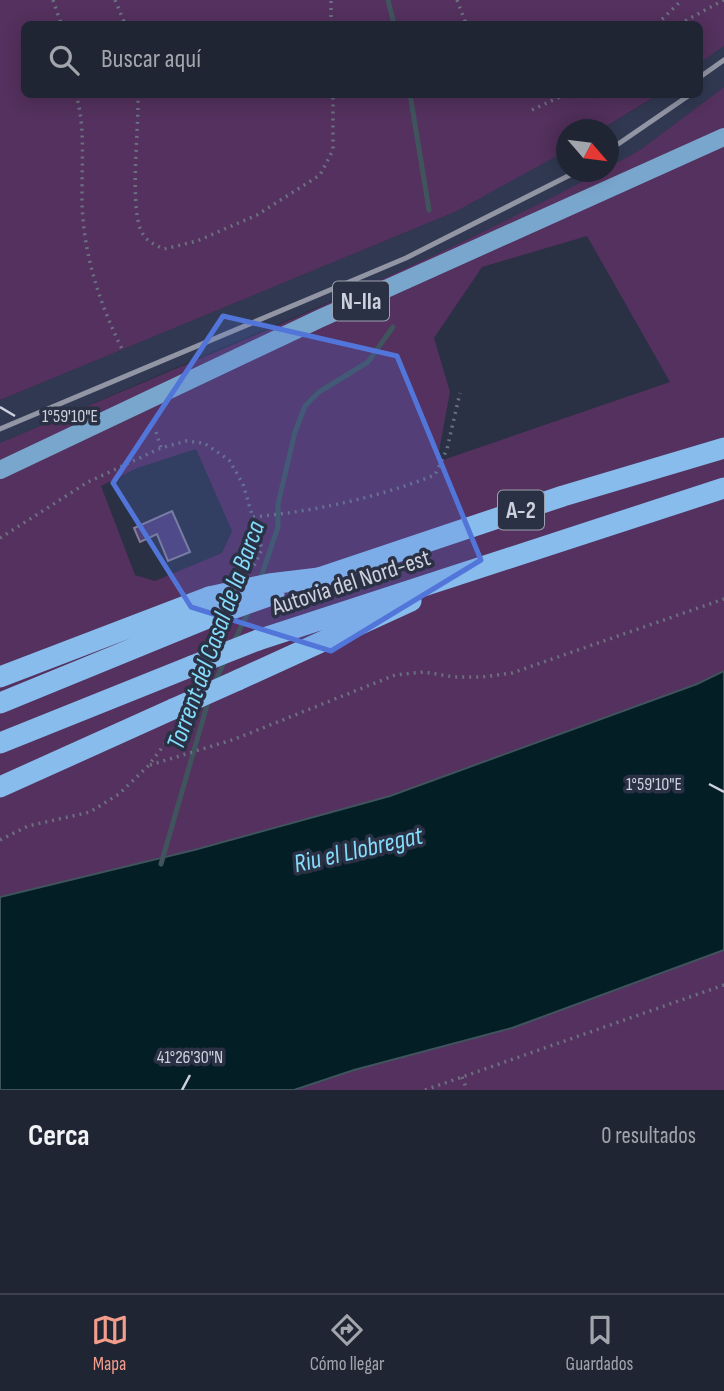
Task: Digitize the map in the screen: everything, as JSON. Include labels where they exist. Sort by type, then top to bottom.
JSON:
[{"type":"highway","name":"Autovia del Nord-est","points":[[0,703],[212,606],[319,578],[563,496],[724,448]]},
{"type":"highway","name":"Autovia del Nord-est","points":[[0,743],[258,640],[724,488]]},
{"type":"highway","points":[[0,787],[498,561]]},
{"type":"highway","points":[[0,677],[212,606]]},
{"type":"main road","name":"N-IIa","points":[[0,470],[295,331],[724,137]]},
{"type":"path","points":[[53,0],[60,21]]},
{"type":"path","points":[[115,0],[124,21]]},
{"type":"path","points":[[331,0],[331,21]]},
{"type":"path","points":[[457,0],[465,21]]},
{"type":"path","points":[[660,21],[682,0]]},
{"type":"path","points":[[685,21],[724,0]]},
{"type":"path","points":[[77,98],[82,116],[85,242],[98,291],[123,351]]},
{"type":"path","points":[[138,98],[137,206],[140,228],[148,241],[164,249],[197,241],[257,215],[320,175],[333,150],[332,98]]},
{"type":"path","points":[[532,110],[558,98]]},
{"type":"path","points":[[0,538],[89,482],[161,448],[186,441],[204,443],[229,460],[243,484],[253,517],[292,514],[386,494],[435,475],[447,449],[460,393]]},
{"type":"path","points":[[156,432],[161,448]]},
{"type":"path","points":[[0,840],[28,826],[90,812],[119,794],[148,766],[234,739],[395,675],[424,671],[454,677],[512,673],[724,599]]},
{"type":"path","points":[[425,1090],[724,985]]},
{"type":"path","points":[[462,1077],[467,1090]]},
{"type":"highlighted area","points":[[223,316],[397,356],[481,560],[331,651],[191,607],[113,483]]},
{"type":"shaded area","points":[[0,0],[724,0],[724,46],[703,61],[703,21],[21,21],[21,98],[652,98],[618,119],[556,119],[556,157],[457,211],[0,400]]},
{"type":"shaded area","points":[[724,46],[724,87],[640,150],[619,162],[619,119],[652,98],[703,98],[703,61]]},
{"type":"shaded area","points":[[724,87],[724,671],[697,684],[390,796],[194,850],[0,897],[0,443],[379,281],[581,182],[619,182],[619,162],[640,150]],"holes":[[[587,236],[670,382],[437,462],[450,392],[434,338],[482,267]],[[196,449],[232,531],[222,553],[155,581],[135,575],[101,486],[137,468]]]},
{"type":"shaded area","points":[[556,157],[556,182],[581,182],[523,213],[385,278],[0,443],[0,400],[457,211]]},
{"type":"shaded area","points":[[724,950],[724,1090],[295,1090],[354,1070],[512,1028]]},
{"type":"water","name":"Riu el Llobregat","points":[[724,671],[724,950],[512,1028],[354,1070],[294,1090],[0,1090],[0,897],[194,850],[390,796],[697,684]]},
{"type":"building","points":[[172,511],[190,552],[168,561],[157,534],[140,542],[134,528]]},
{"type":"waterway","name":"Torrent del Casal de la Barca","points":[[388,0],[393,21]]},
{"type":"waterway","name":"Torrent del Casal de la Barca","points":[[411,98],[429,210]]},
{"type":"waterway","name":"Torrent del Casal de la Barca","points":[[260,580],[278,527],[278,504],[295,432],[305,406],[319,392],[368,362],[393,327]]},
{"type":"waterway","name":"Torrent del Casal de la Barca","points":[[234,641],[250,609]]},
{"type":"waterway","name":"Torrent del Casal de la Barca","points":[[215,682],[225,660]]},
{"type":"waterway","name":"Torrent del Casal de la Barca","points":[[161,864],[208,702]]},
{"type":"railway","points":[[703,75],[724,60]]},
{"type":"railway","points":[[619,143],[685,98]]},
{"type":"railway","points":[[0,429],[406,258],[556,182]]}]
